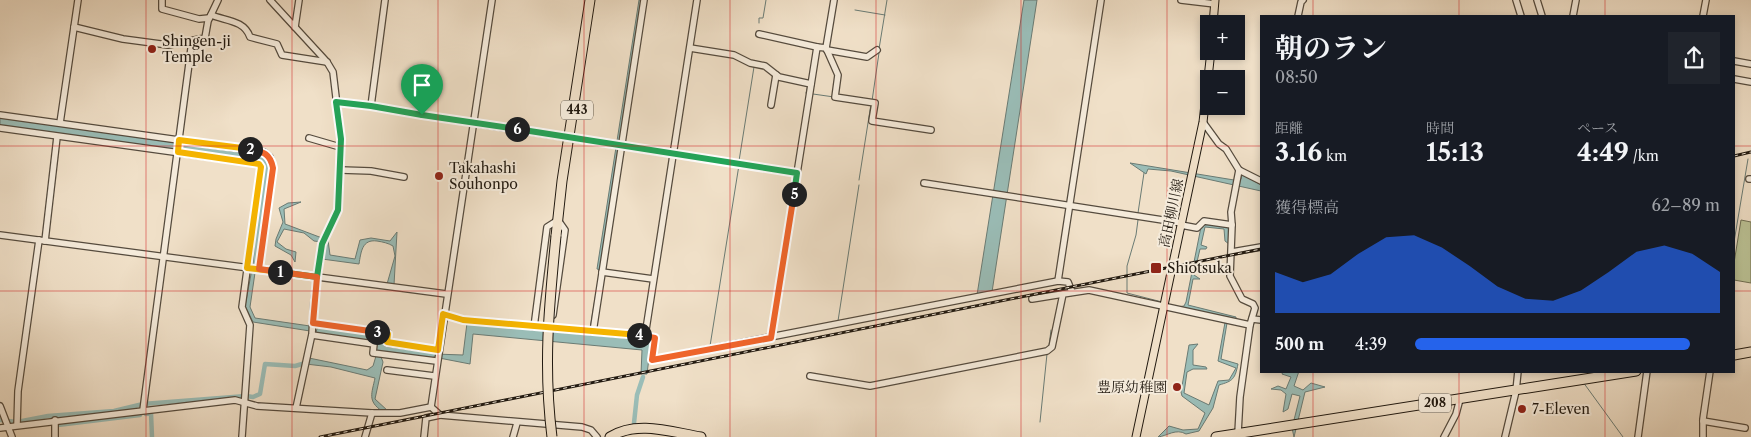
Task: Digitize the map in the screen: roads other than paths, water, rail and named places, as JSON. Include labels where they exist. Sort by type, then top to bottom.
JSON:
[{"type":"highway","name":"443","points":[[571,138],[590,0]]},
{"type":"highway","name":"443","points":[[552,437],[546,365],[547,327],[558,220],[594,0]]},
{"type":"highway","points":[[1735,355],[1751,352]]},
{"type":"highway","name":"208","points":[[1216,437],[1624,373]]},
{"type":"highway","points":[[610,437],[625,429],[638,427],[701,437]]},
{"type":"main road","points":[[1214,15],[1215,2]]},
{"type":"main road","name":"高田柳川線","points":[[1136,437],[1203,122],[1210,60]]},
{"type":"street","points":[[60,123],[78,0]]},
{"type":"street","points":[[162,0],[162,9],[200,19],[210,16],[234,21],[247,28],[250,37],[277,44],[282,55],[327,62]]},
{"type":"street","points":[[74,27],[123,39],[168,44],[192,41],[197,38],[205,38],[210,16],[218,0]]},
{"type":"street","points":[[270,0],[327,62],[333,72],[340,147],[341,170],[338,210],[322,244],[312,335],[303,367],[296,408]]},
{"type":"street","points":[[295,27],[299,0]]},
{"type":"street","points":[[371,106],[385,0]]},
{"type":"street","points":[[431,406],[446,294],[492,0]]},
{"type":"street","points":[[593,332],[644,0]]},
{"type":"street","points":[[645,336],[697,0]]},
{"type":"street","points":[[834,0],[826,49],[838,75],[835,97],[875,103],[872,121],[931,130]]},
{"type":"street","points":[[1058,280],[1101,0]]},
{"type":"street","points":[[1181,0],[1215,2]]},
{"type":"street","points":[[1298,15],[1303,0]]},
{"type":"street","points":[[1516,0],[1521,15]]},
{"type":"street","points":[[1537,0],[1542,15]]},
{"type":"street","points":[[1573,15],[1576,0]]},
{"type":"street","points":[[1703,15],[1706,0]]},
{"type":"street","points":[[759,34],[867,56],[874,54],[877,50]]},
{"type":"street","points":[[143,410],[192,41]]},
{"type":"street","points":[[771,338],[817,47]]},
{"type":"street","points":[[690,48],[734,55],[750,64],[765,66],[776,75],[811,84]]},
{"type":"street","points":[[1735,61],[1751,64]]},
{"type":"street","points":[[771,105],[776,75]]},
{"type":"street","points":[[1735,79],[1751,82]]},
{"type":"street","points":[[336,102],[797,173]]},
{"type":"street","points":[[0,115],[264,152],[270,157],[272,175],[259,269]]},
{"type":"street","points":[[1203,122],[1219,144],[1226,149],[1239,170],[1260,180]]},
{"type":"street","points":[[0,128],[259,164],[261,167],[242,307],[250,325],[246,404],[242,437]]},
{"type":"street","points":[[17,425],[18,390],[58,137]]},
{"type":"street","points":[[309,138],[340,147]]},
{"type":"street","points":[[341,170],[371,171],[404,177]]},
{"type":"street","points":[[1233,435],[1255,306],[1242,299],[1230,276],[1232,252],[1231,212],[1239,170]]},
{"type":"street","points":[[924,183],[1007,195],[1197,228],[1204,222],[1232,225]]},
{"type":"street","points":[[534,327],[547,227],[558,220],[565,230],[551,329]]},
{"type":"street","points":[[0,234],[446,294]]},
{"type":"street","points":[[1232,252],[1260,247]]},
{"type":"street","points":[[602,272],[653,279]]},
{"type":"street","points":[[443,314],[463,320],[655,338],[652,360],[1058,280],[1068,282],[1072,292]]},
{"type":"street","points":[[1032,298],[1089,290],[1251,322],[1260,320]]},
{"type":"street","points":[[810,376],[870,386],[1047,351],[1052,347],[1063,294]]},
{"type":"street","points":[[313,323],[388,334],[387,342],[438,351]]},
{"type":"street","points":[[312,335],[374,344],[373,353],[436,361]]},
{"type":"street","points":[[387,370],[434,376]]},
{"type":"street","points":[[1505,437],[1516,390],[1518,373]]},
{"type":"street","points":[[1638,437],[1647,373]]},
{"type":"street","points":[[1703,437],[1703,421],[1710,373]]},
{"type":"street","points":[[1444,437],[1456,414],[1460,399]]},
{"type":"street","points":[[0,428],[235,400],[246,404],[372,413],[400,413],[431,406]]},
{"type":"street","points":[[0,406],[12,437]]},
{"type":"street","points":[[431,406],[440,415]]},
{"type":"street","points":[[365,437],[372,413]]},
{"type":"street","points":[[424,437],[426,418],[440,415],[582,427],[591,430],[597,437]]},
{"type":"street","points":[[55,420],[55,437]]},
{"type":"street","points":[[1703,421],[1745,428]]},
{"type":"street","points":[[512,437],[517,423]]},
{"type":"water","points":[[639,0],[643,0],[601,270],[597,269]]},
{"type":"water","points":[[1024,0],[1037,0],[992,292],[977,295]]},
{"type":"water","points":[[0,117],[266,156],[269,161],[270,170],[250,307],[255,318],[310,326],[310,331],[253,322],[245,306],[253,264],[256,220],[264,169],[260,161],[181,150],[181,147],[175,146],[174,149],[169,149],[0,126]]},
{"type":"water","points":[[1130,163],[1234,180],[1241,179],[1242,174],[1260,184],[1260,191],[1171,171],[1148,169],[1146,174]]},
{"type":"water","points":[[301,202],[284,209],[285,224],[322,238],[322,242],[314,241],[304,233],[284,229],[277,242],[286,249],[296,252],[295,262],[291,255],[275,246],[283,222],[279,208],[288,203]]},
{"type":"water","points":[[1204,224],[1230,226],[1229,244],[1225,241],[1224,229],[1205,227],[1201,245],[1207,247],[1206,249],[1200,249],[1194,275],[1200,279],[1193,279],[1188,305],[1236,317],[1236,319],[1228,317],[1221,359],[1238,364],[1233,379],[1219,385],[1213,408],[1199,431],[1186,434],[1175,432],[1158,437],[1169,426],[1183,430],[1198,429],[1205,413],[1182,396],[1181,392],[1189,345],[1198,344],[1193,350],[1193,365],[1206,367],[1207,369],[1193,369],[1187,372],[1184,393],[1209,405],[1218,381],[1229,380],[1236,368],[1218,361],[1226,317],[1176,307],[1184,306],[1186,302],[1201,227]]},
{"type":"water","points":[[397,232],[394,285],[387,284],[395,256],[393,246],[387,243],[372,241],[365,244],[359,264],[322,259],[326,238],[330,255],[355,259],[360,240],[371,238],[390,241]]},
{"type":"water","points":[[467,323],[648,340],[651,342],[647,374],[641,374],[642,350],[473,334],[470,364],[434,357],[375,351],[376,342],[316,332],[318,326],[376,334],[384,336],[383,342],[386,344],[432,351],[435,354],[463,355]]},
{"type":"water","points":[[376,356],[381,357],[383,362],[375,399],[388,411],[382,411],[372,400],[375,378],[331,367],[306,364],[309,358],[367,370],[373,366]]},
{"type":"water","points":[[1298,373],[1294,386],[1303,390],[1311,383],[1325,387],[1305,392],[1294,437],[1292,428],[1300,396],[1292,394],[1288,409],[1283,412],[1286,394],[1281,390],[1271,389],[1278,386],[1286,389],[1291,377],[1282,374]]},
{"type":"waterway","points":[[759,23],[759,18],[763,18],[766,0]]},
{"type":"waterway","points":[[879,49],[887,0]]},
{"type":"waterway","points":[[855,10],[885,15]]},
{"type":"waterway","points":[[872,101],[879,53]]},
{"type":"waterway","points":[[739,161],[754,67]]},
{"type":"waterway","points":[[806,93],[808,85]]},
{"type":"waterway","points":[[813,94],[834,97]]},
{"type":"waterway","points":[[859,180],[871,104]]},
{"type":"waterway","points":[[1735,236],[1748,159]]},
{"type":"waterway","points":[[710,346],[739,165]]},
{"type":"waterway","points":[[1138,213],[1144,173]]},
{"type":"waterway","points":[[838,321],[859,185]]},
{"type":"waterway","points":[[1138,220],[1136,235],[1127,266],[1127,293],[1162,302]]},
{"type":"waterway","points":[[590,329],[600,269]]},
{"type":"waterway","points":[[1049,346],[1051,330]]},
{"type":"waterway","points":[[1040,422],[1047,354]]},
{"type":"waterway","points":[[0,420],[17,422],[48,416],[114,411],[143,404],[253,397],[260,394],[265,364],[295,366],[309,362]]},
{"type":"waterway","points":[[634,423],[637,395],[643,377]]},
{"type":"waterway","points":[[1583,382],[1623,437]]},
{"type":"waterway","points":[[146,414],[151,413],[152,437]]},
{"type":"waterway","points":[[58,425],[140,415]]},
{"type":"railway","points":[[1735,156],[1751,152]]},
{"type":"railway","points":[[320,437],[1260,249]]},
{"type":"place","name":"Shingen-ji Temple","points":[[152,49]]},
{"type":"place","name":"Takahashi Souhonpo","points":[[439,176]]},
{"type":"place","name":"Shiotsuka","points":[[1156,268]]},
{"type":"place","name":"豊原幼稚園","points":[[1177,387]]},
{"type":"place","name":"7-Eleven","points":[[1522,409]]}]
